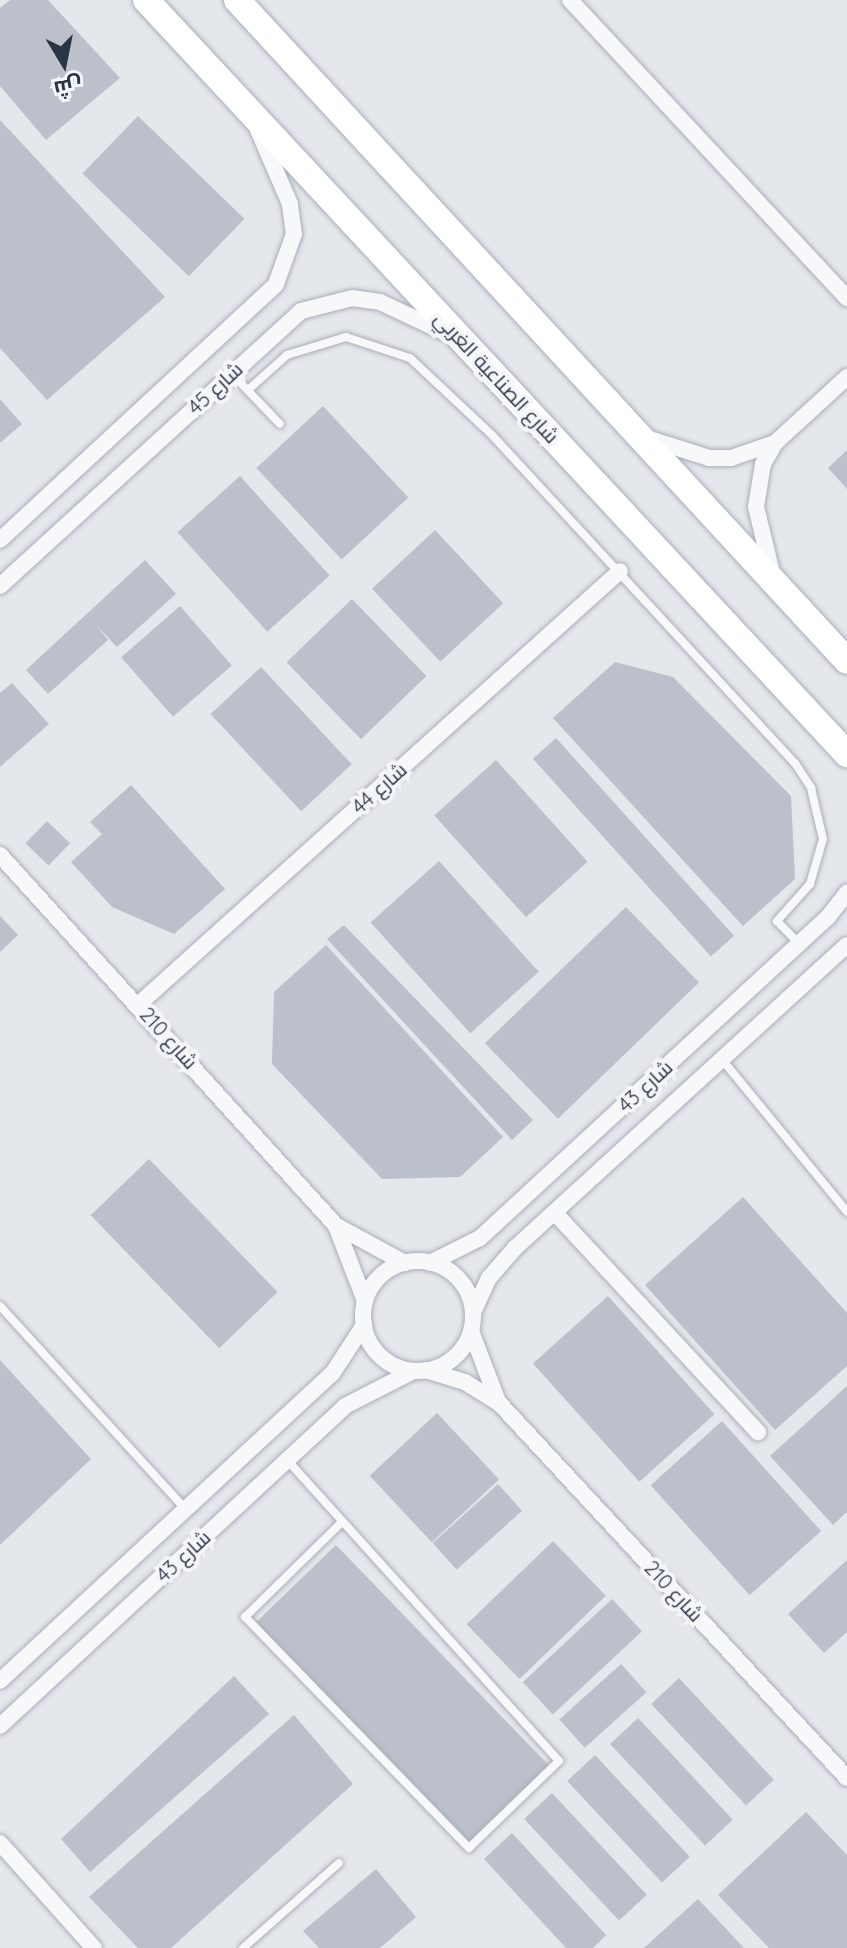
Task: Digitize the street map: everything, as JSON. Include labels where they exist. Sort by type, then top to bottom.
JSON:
[{"type":"main road","name":"شارع الصناعية الغربي","points":[[146,0],[846,756]]},
{"type":"main road","points":[[237,0],[633,434],[847,661]]},
{"type":"street","points":[[570,0],[847,298]]},
{"type":"street","name":"شارع 45","points":[[0,540],[276,284],[290,260],[290,204],[247,107]]},
{"type":"street","name":"شارع 45","points":[[0,586],[301,311],[339,299],[380,302],[466,343]]},
{"type":"street","points":[[633,434],[709,458],[731,458],[775,443],[847,377]]},
{"type":"street","points":[[775,443],[757,485],[756,507],[776,587]]},
{"type":"street","name":"شارع 44","points":[[139,1004],[620,571]]},
{"type":"street","name":"شارع 210","points":[[0,855],[139,1004],[335,1225],[405,1263]]},
{"type":"street","name":"شارع 43","points":[[430,1263],[480,1238],[799,944],[847,893]]},
{"type":"street","name":"شارع 43","points":[[473,1312],[501,1263],[724,1062],[847,945]]},
{"type":"street","points":[[555,1213],[758,1432]]},
{"type":"street","name":"شارع 210","points":[[335,1225],[365,1301]]},
{"type":"street","points":[[405,1263],[430,1263],[464,1286],[473,1312],[471,1331],[449,1361],[419,1370],[380,1356],[364,1325],[365,1301],[376,1281],[405,1263]]},
{"type":"street","name":"شارع 43","points":[[0,1681],[332,1374],[364,1325]]},
{"type":"street","name":"شارع 210","points":[[471,1331],[500,1404]]},
{"type":"street","name":"شارع 43","points":[[0,1726],[345,1406],[419,1370]]},
{"type":"street","name":"شارع 210","points":[[419,1370],[465,1382],[500,1404],[847,1778]]},
{"type":"street","points":[[0,1843],[94,1948]]},
{"type":"lane","points":[[248,390],[287,355],[346,337],[410,358],[492,435],[795,763],[811,788],[823,839],[810,884],[777,921],[799,944]]},
{"type":"lane","points":[[231,373],[280,424]]},
{"type":"lane","points":[[724,1062],[847,1212]]},
{"type":"lane","points":[[0,1306],[186,1510]]},
{"type":"lane","points":[[288,1461],[559,1761],[469,1848],[245,1617],[341,1523]]},
{"type":"lane","points":[[243,1948],[339,1863]]},
{"type":"building","points":[[10,0],[48,0],[120,78],[46,140],[0,86],[0,8]]},
{"type":"building","points":[[138,116],[244,219],[189,276],[82,174]]},
{"type":"building","points":[[0,120],[165,297],[47,400],[0,348]]},
{"type":"building","points":[[0,399],[22,424],[0,443]]},
{"type":"building","points":[[323,406],[408,497],[342,559],[256,468]]},
{"type":"building","points":[[847,450],[847,489],[828,468]]},
{"type":"building","points":[[240,476],[330,576],[267,632],[178,532]]},
{"type":"building","points":[[435,530],[503,603],[440,662],[372,589]]},
{"type":"building","points":[[145,560],[176,594],[117,647],[96,625],[108,640],[48,694],[26,670]]},
{"type":"building","points":[[352,599],[426,676],[361,739],[287,662]]},
{"type":"building","points":[[180,606],[232,666],[173,717],[121,657]]},
{"type":"building","points":[[615,662],[673,677],[791,796],[795,879],[743,926],[553,718]]},
{"type":"building","points":[[261,667],[352,764],[301,811],[211,714]]},
{"type":"building","points":[[12,683],[49,724],[0,767],[0,693]]},
{"type":"building","points":[[556,738],[734,936],[711,956],[533,759]]},
{"type":"building","points":[[496,760],[588,862],[526,917],[434,816]]},
{"type":"building","points":[[131,785],[225,889],[174,934],[112,907],[71,862],[102,834],[90,822]]},
{"type":"building","points":[[47,821],[70,843],[48,866],[25,843]]},
{"type":"building","points":[[439,861],[539,972],[470,1033],[371,923]]},
{"type":"building","points":[[626,907],[699,983],[558,1119],[485,1043]]},
{"type":"building","points":[[0,916],[18,935],[0,952]]},
{"type":"building","points":[[344,925],[533,1120],[512,1140],[327,939]]},
{"type":"building","points":[[326,945],[503,1137],[460,1177],[382,1179],[272,1064],[274,992]]},
{"type":"building","points":[[149,1159],[278,1292],[219,1348],[91,1215]]},
{"type":"building","points":[[743,1197],[847,1313],[847,1366],[775,1430],[645,1285]]},
{"type":"building","points":[[608,1296],[714,1414],[639,1482],[533,1364]]},
{"type":"building","points":[[0,1360],[91,1459],[0,1545]]},
{"type":"building","points":[[847,1386],[847,1512],[833,1525],[770,1456]]},
{"type":"building","points":[[437,1413],[499,1480],[432,1542],[370,1476]]},
{"type":"building","points":[[722,1421],[821,1531],[750,1595],[651,1485]]},
{"type":"building","points":[[498,1484],[522,1511],[457,1570],[433,1543]]},
{"type":"building","points":[[553,1541],[606,1596],[519,1679],[467,1624]]},
{"type":"building","points":[[336,1545],[551,1768],[471,1846],[255,1623]]},
{"type":"building","points":[[847,1560],[847,1632],[824,1653],[788,1614]]},
{"type":"building","points":[[612,1599],[642,1631],[553,1714],[523,1682]]},
{"type":"building","points":[[621,1664],[646,1692],[585,1748],[559,1720]]},
{"type":"building","points":[[234,1676],[269,1714],[90,1872],[61,1839]]},
{"type":"building","points":[[679,1678],[774,1780],[746,1806],[651,1704]]},
{"type":"building","points":[[294,1715],[353,1784],[171,1948],[138,1948],[89,1897]]},
{"type":"building","points":[[638,1718],[733,1820],[705,1846],[610,1744]]},
{"type":"building","points":[[595,1755],[690,1857],[662,1883],[567,1781]]},
{"type":"building","points":[[552,1793],[647,1895],[619,1921],[524,1819]]},
{"type":"building","points":[[806,1812],[847,1855],[847,1948],[769,1948],[718,1895]]},
{"type":"building","points":[[512,1833],[606,1935],[593,1948],[566,1948],[484,1859]]},
{"type":"building","points":[[376,1869],[416,1917],[380,1948],[319,1948],[303,1931]]},
{"type":"building","points":[[698,1899],[744,1948],[644,1948]]}]
